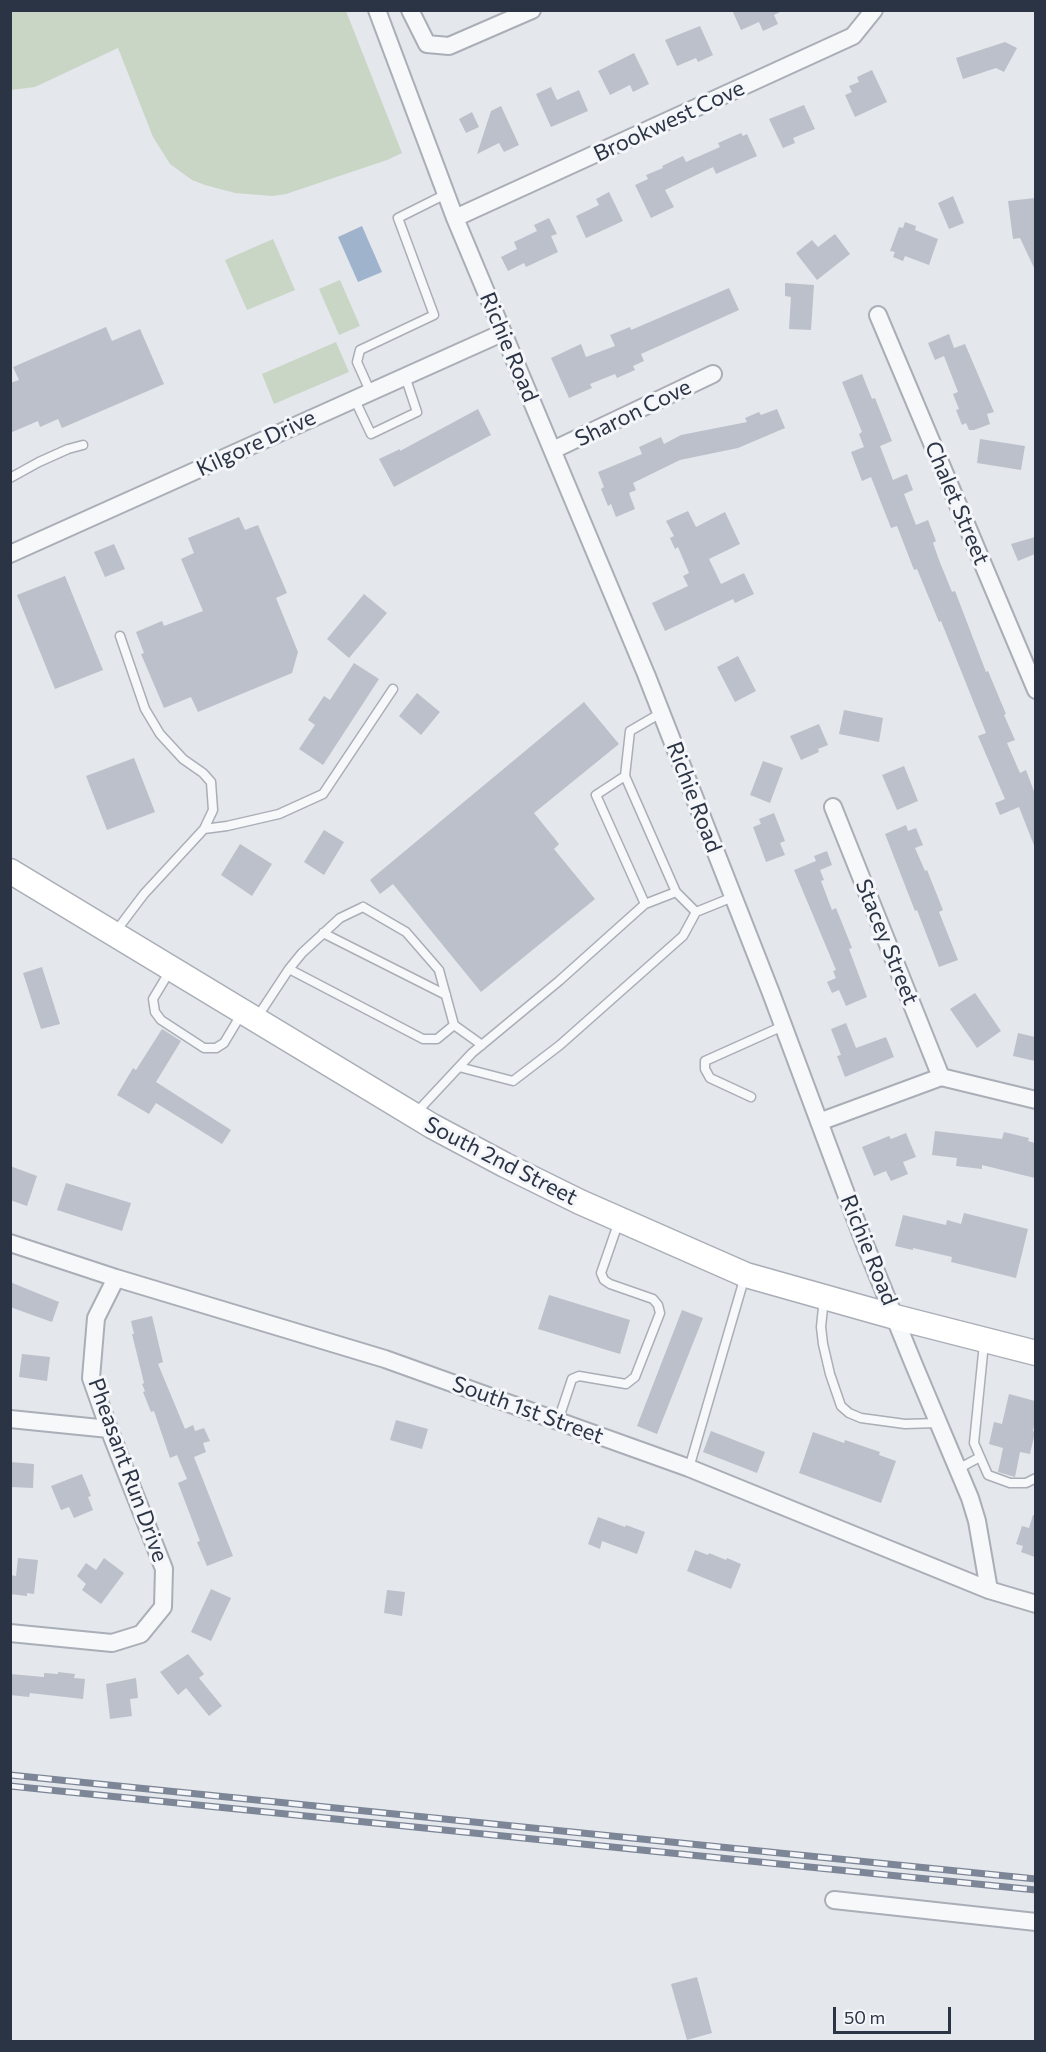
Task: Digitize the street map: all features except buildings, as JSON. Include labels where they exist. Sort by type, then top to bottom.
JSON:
[{"type":"main road","name":"South 2nd Street","points":[[10,871],[414,1115],[505,1165],[619,1220],[746,1275],[824,1298],[1035,1353]]},
{"type":"street","name":"Richie Road","points":[[377,10],[455,218],[661,713],[864,1242],[970,1498],[977,1521],[989,1590]]},
{"type":"street","points":[[410,10],[427,44],[449,46],[532,10]]},
{"type":"street","name":"Brookwest Cove","points":[[455,218],[853,36],[874,10]]},
{"type":"street","name":"Chalet Street","points":[[878,315],[1035,690]]},
{"type":"street","name":"Kilgore Drive","points":[[10,554],[502,333]]},
{"type":"street","name":"Sharon Cove","points":[[553,450],[713,374]]},
{"type":"street","name":"Stacey Street","points":[[833,807],[941,1077]]},
{"type":"street","points":[[819,1122],[941,1077],[1035,1100]]},
{"type":"street","name":"South 1st Street","points":[[10,1244],[385,1359],[689,1468],[989,1590],[1035,1604]]},
{"type":"street","name":"Pheasant Run Drive","points":[[10,1633],[112,1643],[141,1634],[164,1607],[164,1569],[91,1378],[96,1318],[116,1278]]},
{"type":"street","points":[[10,1419],[109,1429]]},
{"type":"street","points":[[834,1900],[1035,1922]]},
{"type":"lane","points":[[405,376],[417,412],[371,434],[357,362],[360,351],[434,315],[398,218],[446,194]]},
{"type":"lane","points":[[10,478],[39,462],[83,445]]},
{"type":"lane","points":[[114,934],[144,894],[204,829],[213,810],[211,782],[203,772],[183,759],[160,734],[145,709],[120,636]]},
{"type":"lane","points":[[204,829],[279,814],[323,794],[393,689]]},
{"type":"lane","points":[[661,713],[630,731],[625,776],[676,892],[696,912]]},
{"type":"lane","points":[[625,776],[596,795],[645,904]]},
{"type":"lane","points":[[414,1115],[482,1045],[559,981],[645,904],[676,892]]},
{"type":"lane","points":[[459,1067],[513,1081],[560,1045],[683,936],[696,912],[733,897]]},
{"type":"lane","points":[[171,969],[153,999],[155,1012],[161,1020],[204,1048],[209,1050],[216,1048],[224,1043],[249,1016],[302,953],[340,918],[363,907],[406,932],[439,970],[454,1025],[482,1045]]},
{"type":"lane","points":[[323,933],[446,994]]},
{"type":"lane","points":[[288,969],[423,1039],[437,1039],[454,1025]]},
{"type":"lane","points":[[751,1097],[710,1078],[705,1069],[705,1061],[783,1026]]},
{"type":"lane","points":[[558,1421],[572,1379],[579,1376],[626,1384],[635,1377],[660,1313],[658,1305],[652,1299],[604,1280],[601,1273],[619,1220]]},
{"type":"lane","points":[[689,1468],[746,1275]]},
{"type":"lane","points":[[824,1298],[823,1344],[841,1406],[849,1413],[861,1418],[905,1424],[938,1423]]},
{"type":"lane","points":[[984,1340],[974,1443],[988,1475],[1010,1483],[1026,1483],[1035,1478]]},
{"type":"lane","points":[[958,1469],[980,1457]]},
{"type":"green space","points":[[10,11],[346,11],[402,153],[286,194],[272,196],[235,193],[205,185],[192,180],[170,164],[153,137],[118,48],[35,87],[11,90]]},
{"type":"green space","points":[[273,239],[295,290],[247,310],[225,260]]},
{"type":"green space","points":[[340,280],[360,326],[339,335],[319,289]]},
{"type":"green space","points":[[336,342],[349,372],[274,404],[262,374]]},
{"type":"water","points":[[362,226],[382,272],[358,282],[338,237]]},
{"type":"railway","points":[[10,1775],[1036,1879]]},
{"type":"railway","points":[[10,1786],[1036,1890]]}]
